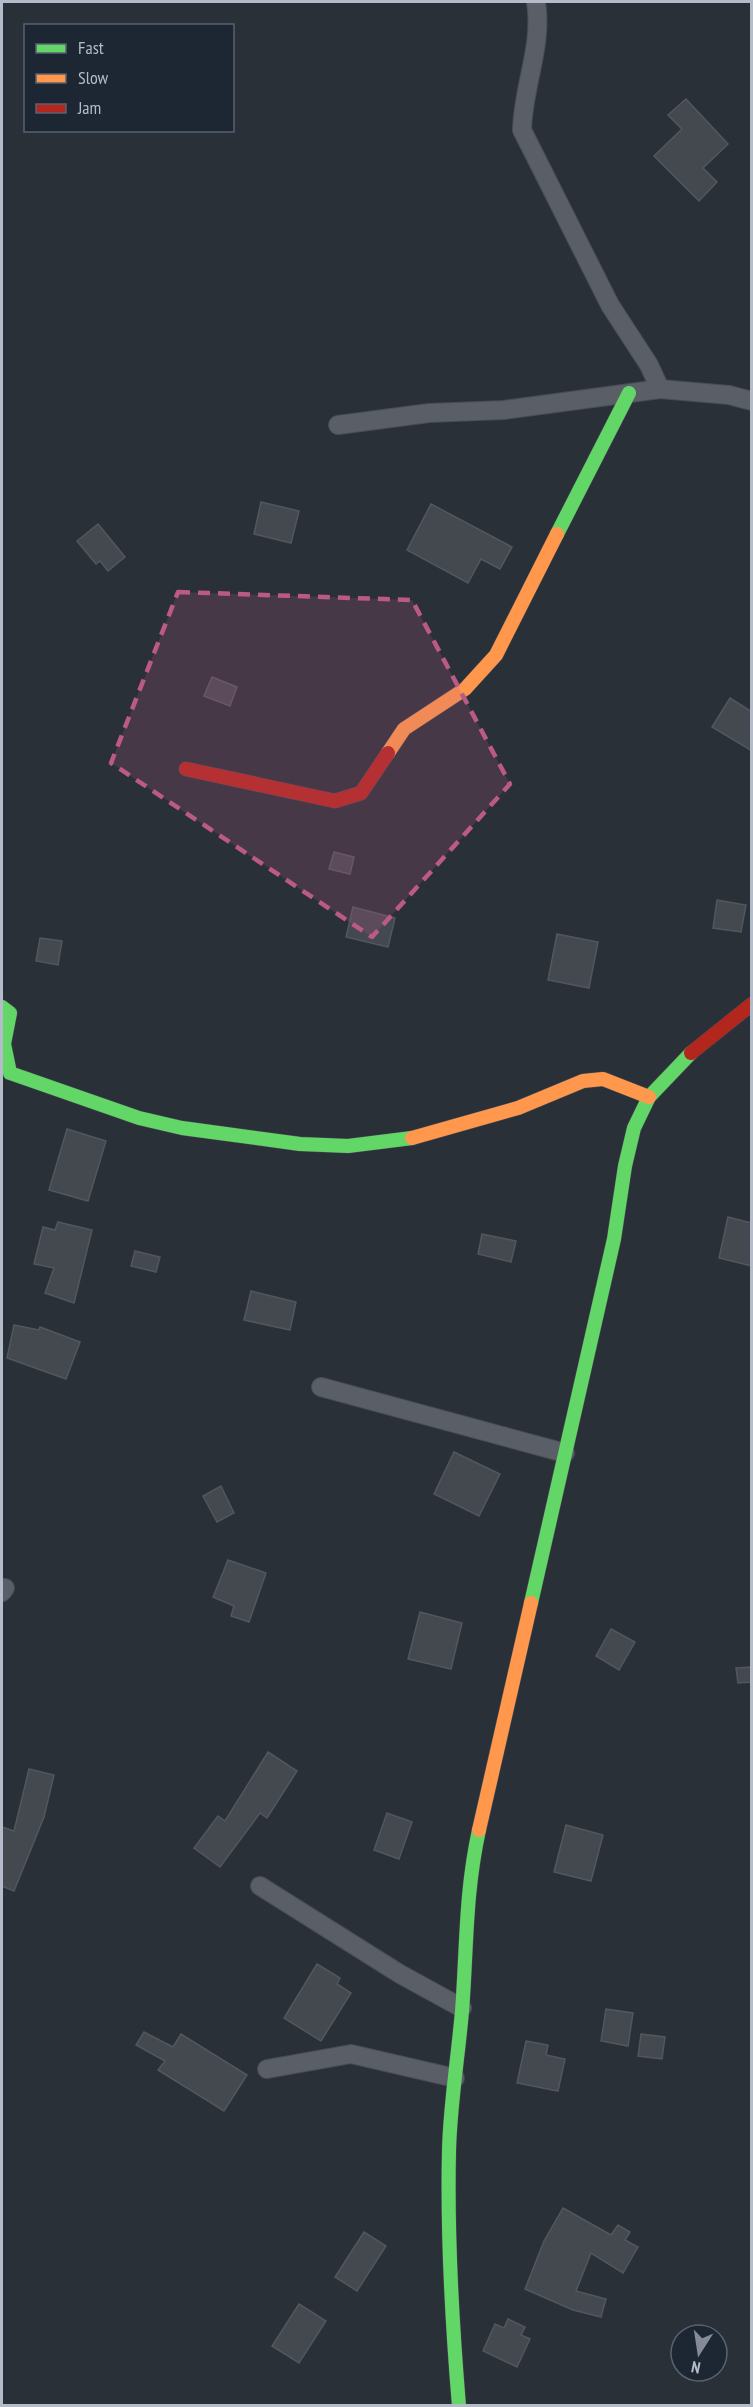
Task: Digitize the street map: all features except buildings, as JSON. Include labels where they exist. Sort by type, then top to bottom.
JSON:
[{"type":"street","points":[[536,2],[536,56],[522,109],[522,130],[610,305],[649,365],[660,389]]},
{"type":"street","points":[[338,425],[429,413],[504,410],[660,389],[729,395],[752,401]]},
{"type":"street","points":[[186,769],[335,801],[361,793],[404,729],[465,689],[496,655],[629,393]]},
{"type":"street","points":[[459,2406],[449,2151],[462,2008],[465,1920],[471,1868],[614,1239],[633,1139],[649,1097],[663,1080],[752,1004]]},
{"type":"street","points":[[2,1007],[10,1013],[4,1044],[10,1073],[139,1118],[234,1136],[300,1144],[348,1146],[403,1141],[518,1108],[583,1081],[603,1079],[649,1097]]},
{"type":"street","points":[[321,1387],[565,1453]]},
{"type":"street","points":[[260,1886],[400,1974],[462,2008]]},
{"type":"street","points":[[267,2069],[351,2054],[455,2078]]},
{"type":"highlighted area","points":[[178,592],[412,600],[510,784],[372,937],[111,763]]},
{"type":"traffic: fast","points":[[557,534],[629,393]]},
{"type":"traffic: fast","points":[[2,1007],[10,1013],[4,1044],[10,1073],[139,1118],[182,1128],[300,1144],[348,1146],[412,1138]]},
{"type":"traffic: fast","points":[[531,1603],[614,1239],[625,1166],[634,1128],[649,1097],[691,1053]]},
{"type":"traffic: fast","points":[[459,2406],[451,2279],[449,2151],[452,2099],[462,2011],[469,1899],[479,1830]]},
{"type":"traffic: slow","points":[[388,753],[404,729],[465,689],[496,655],[557,534]]},
{"type":"traffic: slow","points":[[412,1138],[518,1108],[583,1081],[603,1079],[649,1097]]},
{"type":"traffic: slow","points":[[479,1830],[531,1603]]},
{"type":"traffic: jam","points":[[186,769],[335,801],[361,793],[388,753]]},
{"type":"traffic: jam","points":[[691,1053],[752,1004]]}]
